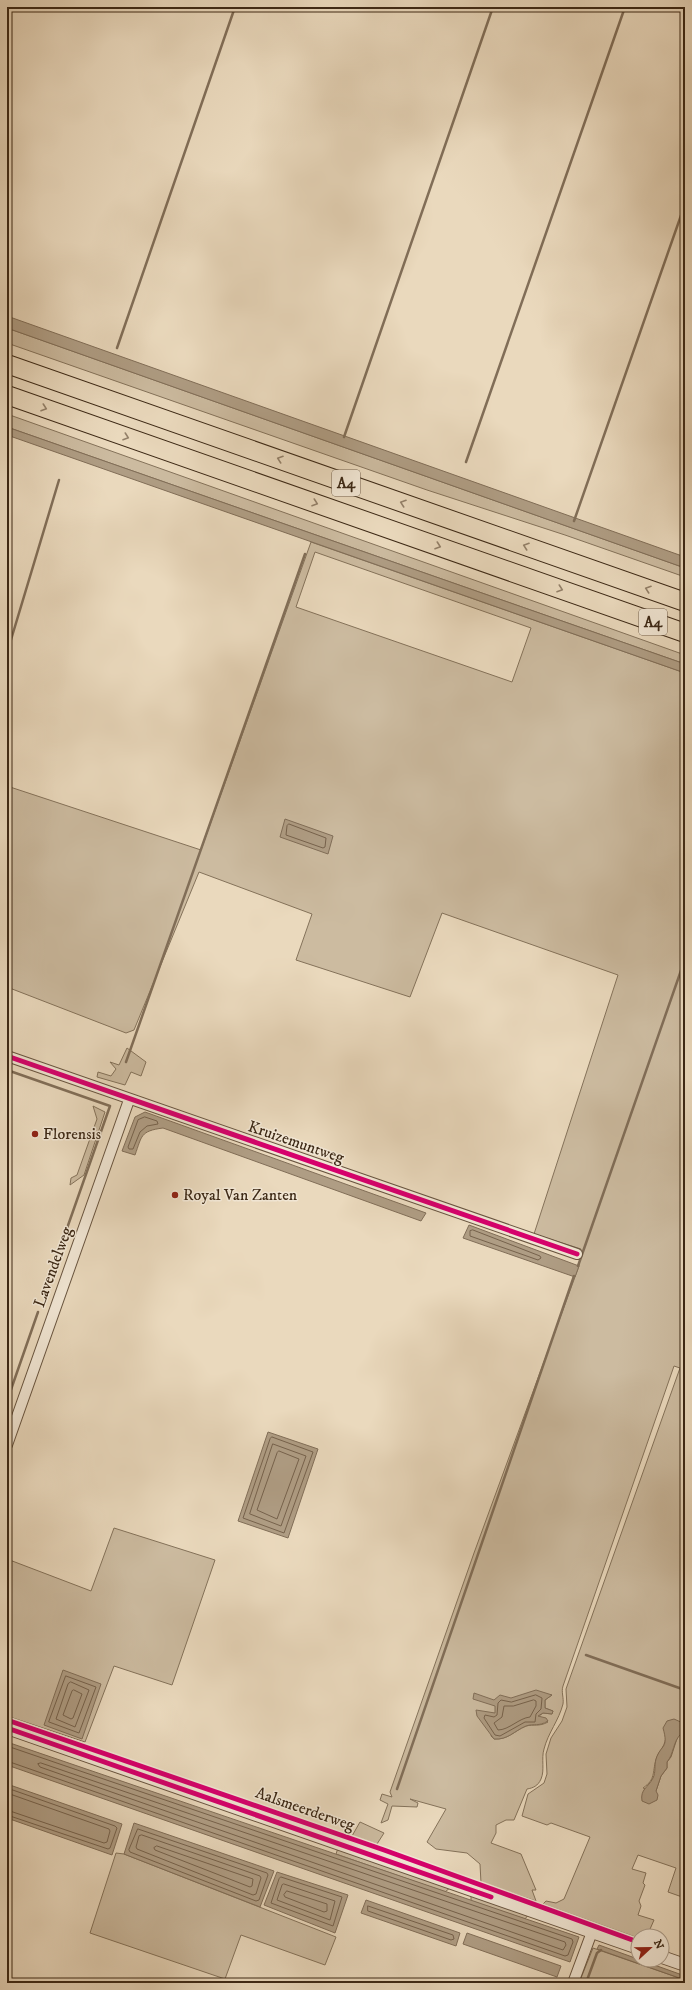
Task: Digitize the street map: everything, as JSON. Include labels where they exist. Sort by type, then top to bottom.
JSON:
[{"type":"highway","name":"A4","points":[[7,364],[685,602]]},
{"type":"highway","name":"A4","points":[[7,395],[685,633]]},
{"type":"street","name":"Kruizemuntweg","points":[[7,1056],[129,1100],[290,1153],[577,1254]]},
{"type":"street","name":"Lavendelweg","points":[[7,1445],[129,1100]]},
{"type":"street","name":"Aalsmeerderweg","points":[[7,1728],[630,1945]]},
{"type":"street","points":[[572,1983],[592,1932]]},
{"type":"street","points":[[670,1960],[685,1965]]},
{"type":"shaded area","points":[[7,328],[685,568],[685,577],[565,535],[427,490],[7,343]]},
{"type":"shaded area","points":[[7,414],[685,655],[685,664],[7,427]]},
{"type":"shaded area","points":[[311,542],[685,673],[685,1898],[668,1892],[676,1868],[638,1855],[632,1869],[646,1873],[643,1883],[645,1885],[639,1901],[641,1906],[638,1915],[654,1920],[650,1928],[630,1928],[630,1935],[543,1904],[546,1901],[556,1903],[564,1899],[590,1837],[551,1823],[547,1825],[522,1816],[528,1794],[544,1783],[547,1774],[546,1754],[551,1738],[562,1721],[567,1707],[566,1689],[680,1368],[674,1366],[563,1686],[563,1704],[544,1749],[543,1772],[541,1779],[535,1786],[527,1789],[514,1820],[506,1820],[496,1825],[496,1833],[491,1843],[521,1854],[536,1890],[532,1890],[536,1901],[481,1883],[480,1864],[467,1853],[436,1849],[427,1842],[446,1809],[410,1799],[418,1803],[417,1807],[392,1806],[388,1820],[381,1823],[388,1804],[380,1800],[382,1794],[392,1797],[390,1792],[474,1553],[579,1266],[581,1249],[534,1234],[618,975],[442,913],[410,997],[296,960],[312,914],[199,872],[134,1030],[126,1033],[7,987],[7,786],[201,850]],"holes":[[[315,552],[531,628],[512,682],[296,607]],[[552,1695],[545,1700],[545,1708],[553,1711],[552,1714],[543,1713],[538,1717],[548,1722],[526,1726],[511,1735],[499,1739],[494,1739],[491,1736],[495,1713]],[[682,1723],[671,1757],[667,1762],[667,1768],[661,1776],[656,1791],[643,1788],[652,1779],[657,1757],[664,1745],[666,1737]]]},
{"type":"shaded area","points":[[127,1048],[146,1062],[141,1076],[131,1072],[125,1085],[97,1077],[98,1072],[111,1076],[116,1069],[110,1062],[119,1065]]},
{"type":"shaded area","points":[[93,1106],[105,1112],[84,1175],[70,1185],[71,1178],[77,1175],[97,1119]]},
{"type":"shaded area","points":[[114,1528],[215,1560],[172,1685],[114,1666],[85,1742],[7,1716],[7,1559],[91,1591]]},
{"type":"shaded area","points":[[360,1822],[384,1833],[377,1844],[352,1836]]},
{"type":"shaded area","points":[[338,1848],[451,1887],[445,1892],[336,1854]]},
{"type":"shaded area","points":[[116,1853],[124,1854],[336,1937],[325,1965],[241,1935],[225,1979],[90,1933]]},
{"type":"shaded area","points":[[471,1894],[529,1914],[525,1919],[471,1901]]},
{"type":"shaded area","points":[[593,1948],[630,1961],[630,1968],[650,1968],[685,1980],[685,1983],[579,1983]]},
{"type":"water","points":[[7,316],[685,557],[685,568],[7,328]]},
{"type":"water","points":[[7,427],[685,664],[685,673],[7,435]]},
{"type":"water","points":[[285,819],[333,836],[328,854],[280,837]]},
{"type":"water","points":[[145,1112],[426,1213],[421,1221],[163,1128],[155,1129],[146,1133],[139,1143],[135,1155],[122,1151],[135,1117]]},
{"type":"water","points":[[469,1225],[579,1266],[575,1277],[463,1238]]},
{"type":"water","points":[[268,1432],[318,1449],[288,1538],[238,1521]]},
{"type":"water","points":[[63,1670],[101,1684],[82,1739],[44,1725]]},
{"type":"water","points":[[536,1690],[552,1695],[545,1700],[545,1708],[553,1711],[552,1714],[543,1713],[538,1716],[546,1718],[548,1721],[542,1724],[526,1726],[507,1737],[494,1739],[477,1716],[476,1710],[495,1713],[495,1706],[473,1699],[474,1693],[494,1700],[500,1695],[511,1698]]},
{"type":"water","points":[[674,1719],[683,1723],[681,1726],[681,1734],[676,1740],[667,1762],[667,1768],[661,1776],[656,1791],[658,1795],[657,1800],[649,1804],[642,1801],[642,1794],[653,1778],[656,1759],[665,1743],[663,1728],[667,1721]]},
{"type":"water","points":[[7,1742],[579,1937],[570,1962],[7,1765]]},
{"type":"water","points":[[7,1784],[122,1824],[112,1855],[7,1818]]},
{"type":"water","points":[[134,1823],[274,1871],[260,1907],[124,1854]]},
{"type":"water","points":[[277,1872],[348,1895],[335,1933],[264,1905]]},
{"type":"water","points":[[366,1900],[460,1933],[456,1946],[361,1913]]},
{"type":"water","points":[[467,1933],[561,1966],[557,1977],[463,1944]]},
{"type":"water","points":[[599,1945],[630,1956],[630,1961],[597,1949]]},
{"type":"water","points":[[651,1968],[663,1968],[685,1976],[685,1980]]},
{"type":"waterway","points":[[117,348],[235,7]]},
{"type":"waterway","points":[[344,437],[493,7]]},
{"type":"waterway","points":[[466,462],[625,7]]},
{"type":"waterway","points":[[574,521],[685,204]]},
{"type":"waterway","points":[[7,653],[59,480]]},
{"type":"waterway","points":[[126,1062],[305,554]]},
{"type":"waterway","points":[[578,1266],[685,959]]},
{"type":"waterway","points":[[7,1070],[110,1106],[65,1234]]},
{"type":"waterway","points":[[397,1789],[574,1276]]},
{"type":"waterway","points":[[7,1401],[38,1312]]},
{"type":"waterway","points":[[586,1655],[685,1690]]},
{"type":"waterway","points":[[586,1983],[597,1953],[601,1950]]},
{"type":"cycle path","points":[[7,1056],[577,1254]]},
{"type":"cycle path","points":[[7,1720],[384,1850],[630,1939]]},
{"type":"cycle path","points":[[7,1728],[491,1897]]},
{"type":"place","name":"Florensis","points":[[35,1134]]},
{"type":"place","name":"Royal Van Zanten","points":[[175,1195]]}]
